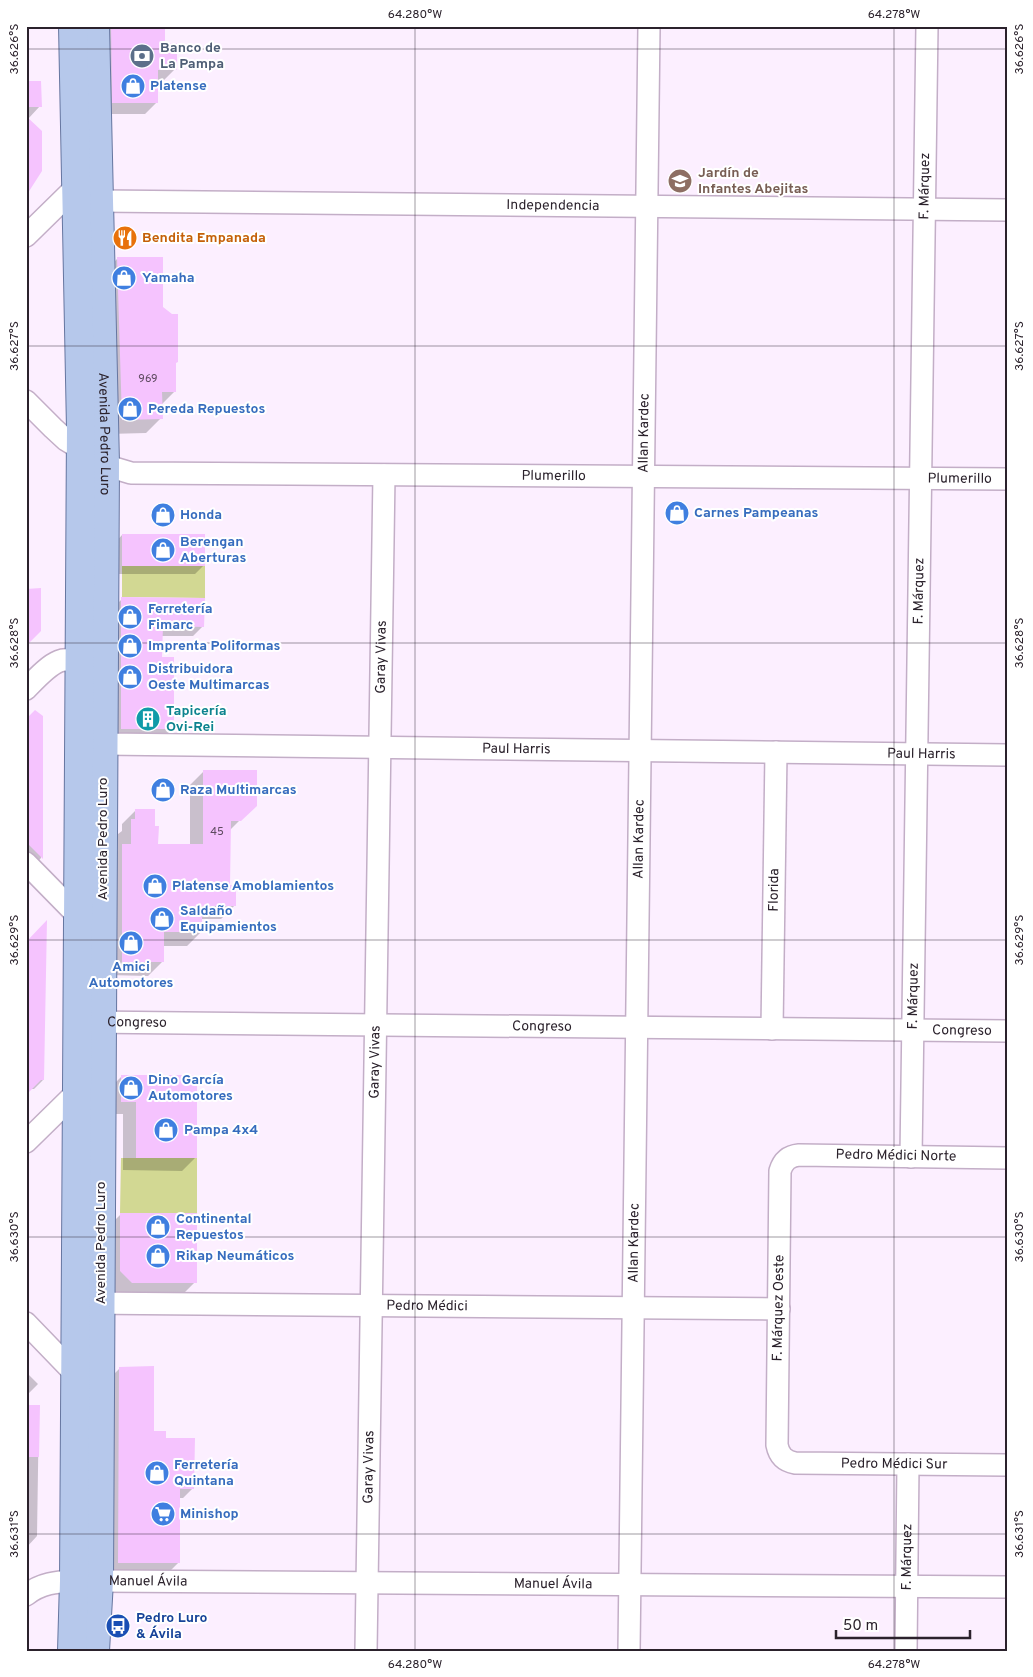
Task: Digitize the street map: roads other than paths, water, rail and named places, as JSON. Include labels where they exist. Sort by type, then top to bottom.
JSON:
[{"type":"main road","name":"Avenida Pedro Luro","points":[[72,1651],[86,1581],[100,1399],[88,1303],[77,1092],[90,1022],[78,916],[81,449],[73,26]]},
{"type":"main road","name":"Avenida Pedro Luro","points":[[95,26],[105,463],[104,744],[90,1022],[88,1303],[65,1348],[75,1373],[86,1581],[95,1651]]},
{"type":"street","name":"Allan Kardec","points":[[629,1651],[649,26]]},
{"type":"street","name":"F. Márquez","points":[[911,1157],[927,26]]},
{"type":"street","points":[[26,236],[76,187]]},
{"type":"street","name":"Independencia","points":[[99,201],[1007,210]]},
{"type":"street","name":"Plumerillo","points":[[26,401],[59,434],[81,449],[119,470],[135,473],[1007,479]]},
{"type":"street","name":"Garay Vivas","points":[[366,1651],[384,475]]},
{"type":"street","points":[[26,689],[49,666],[57,662],[70,662],[79,672],[84,691],[104,744]]},
{"type":"street","name":"Paul Harris","points":[[104,744],[1007,755]]},
{"type":"street","name":"Florida","points":[[772,1029],[776,752]]},
{"type":"street","points":[[26,863],[78,916]]},
{"type":"street","name":"Congreso","points":[[90,1022],[1007,1032]]},
{"type":"street","points":[[26,1142],[77,1092]]},
{"type":"street","name":"Pedro Médici Norte","points":[[786,1160],[799,1155],[1007,1158]]},
{"type":"street","name":"F. Márquez Oeste","points":[[782,1457],[777,1445],[780,1171],[786,1160]]},
{"type":"street","name":"Pedro Médici","points":[[88,1303],[779,1309]]},
{"type":"street","points":[[26,1323],[65,1348]]},
{"type":"street","points":[[75,1373],[100,1399]]},
{"type":"street","name":"Pedro Médici Sur","points":[[782,1457],[789,1462],[1007,1465]]},
{"type":"street","name":"F. Márquez","points":[[906,1651],[908,1464]]},
{"type":"street","name":"Manuel Ávila","points":[[26,1595],[42,1585],[54,1582],[86,1581],[1007,1587]]},
{"type":"place","name":"Banco de La Pampa","points":[[142,56]]},
{"type":"place","name":"Platense","points":[[133,86]]},
{"type":"place","name":"Jardín de Infantes Abejitas","points":[[680,181]]},
{"type":"place","name":"Bendita Empanada","points":[[125,238]]},
{"type":"place","name":"Yamaha","points":[[124,278]]},
{"type":"place","name":"Pereda Repuestos","points":[[130,409]]},
{"type":"place","name":"Carnes Pampeanas","points":[[677,513]]},
{"type":"place","name":"Honda","points":[[163,515]]},
{"type":"place","name":"Berengan Aberturas","points":[[163,550]]},
{"type":"place","name":"Ferretería Fimarc","points":[[130,617]]},
{"type":"place","name":"Imprenta Poliformas","points":[[130,646]]},
{"type":"place","name":"Distribuidora Oeste Multimarcas","points":[[130,677]]},
{"type":"place","name":"Tapicería Ovi-Rei","points":[[148,719]]},
{"type":"place","name":"Raza Multimarcas","points":[[163,790]]},
{"type":"place","name":"Platense Amoblamientos","points":[[155,886]]},
{"type":"place","name":"Saldaño Equipamientos","points":[[162,919]]},
{"type":"place","name":"Amici Automotores","points":[[131,943]]},
{"type":"place","name":"Dino García Automotores","points":[[131,1088]]},
{"type":"place","name":"Pampa 4x4","points":[[166,1130]]},
{"type":"place","name":"Continental Repuestos","points":[[158,1227]]},
{"type":"place","name":"Rikap Neumáticos","points":[[158,1256]]},
{"type":"place","name":"Ferretería Quintana","points":[[157,1473]]},
{"type":"place","name":"Minishop","points":[[163,1514]]},
{"type":"place","name":"Pedro Luro & Ávila","points":[[118,1626]]}]
